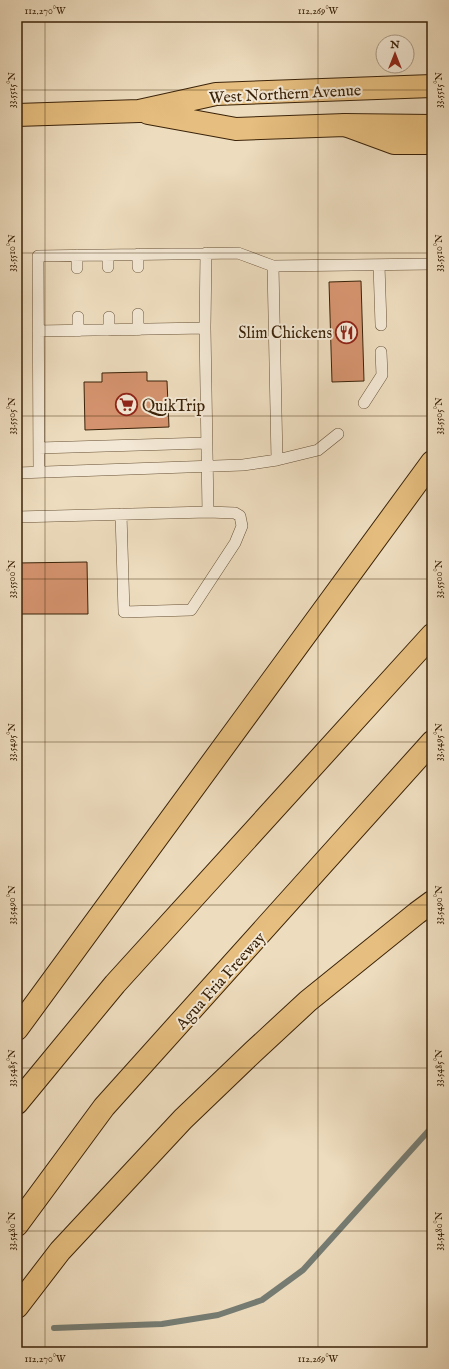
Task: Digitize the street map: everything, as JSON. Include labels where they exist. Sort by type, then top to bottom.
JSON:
[{"type":"main road","name":"West Northern Avenue","points":[[17,115],[139,111],[216,94],[432,86]]},
{"type":"main road","name":"West Northern Avenue","points":[[139,111],[236,129],[345,125],[432,126]]},
{"type":"main road","points":[[345,125],[394,143],[432,143]]},
{"type":"main road","points":[[17,1029],[432,462]]},
{"type":"main road","points":[[17,1103],[115,984],[432,635]]},
{"type":"main road","name":"Agua Fria Freeway","points":[[17,1225],[104,1107],[432,742]]},
{"type":"main road","points":[[17,1307],[60,1252],[188,1114],[308,1001],[432,902]]},
{"type":"lane","points":[[206,253],[206,443],[208,512]]},
{"type":"lane","points":[[39,472],[38,256],[238,253],[274,266],[432,264]]},
{"type":"lane","points":[[108,254],[108,267]]},
{"type":"lane","points":[[138,254],[138,267]]},
{"type":"lane","points":[[77,255],[77,268]]},
{"type":"lane","points":[[379,265],[380,325]]},
{"type":"lane","points":[[274,266],[277,460]]},
{"type":"lane","points":[[138,314],[138,330]]},
{"type":"lane","points":[[78,317],[78,330]]},
{"type":"lane","points":[[109,317],[109,330]]},
{"type":"lane","points":[[38,331],[206,328]]},
{"type":"lane","points":[[364,403],[382,375],[381,352]]},
{"type":"lane","points":[[17,473],[243,465],[277,460],[318,450],[338,434]]},
{"type":"lane","points":[[39,448],[206,443]]},
{"type":"lane","points":[[17,517],[121,514],[208,512],[235,513],[240,516],[242,526],[235,543],[191,610],[124,612],[121,514]]},
{"type":"building","name":"Slim Chickens","points":[[361,281],[364,381],[332,382],[329,282]]},
{"type":"building","name":"QuikTrip","points":[[147,372],[147,381],[167,381],[169,427],[85,430],[84,382],[102,382],[102,373]]},
{"type":"building","points":[[87,562],[88,614],[17,614],[17,563]]},
{"type":"waterway","points":[[54,1328],[162,1324],[218,1315],[262,1300],[303,1270],[432,1127]]},
{"type":"place","name":"Slim Chickens","points":[[347,332]]},
{"type":"place","name":"QuikTrip","points":[[126,405]]}]
